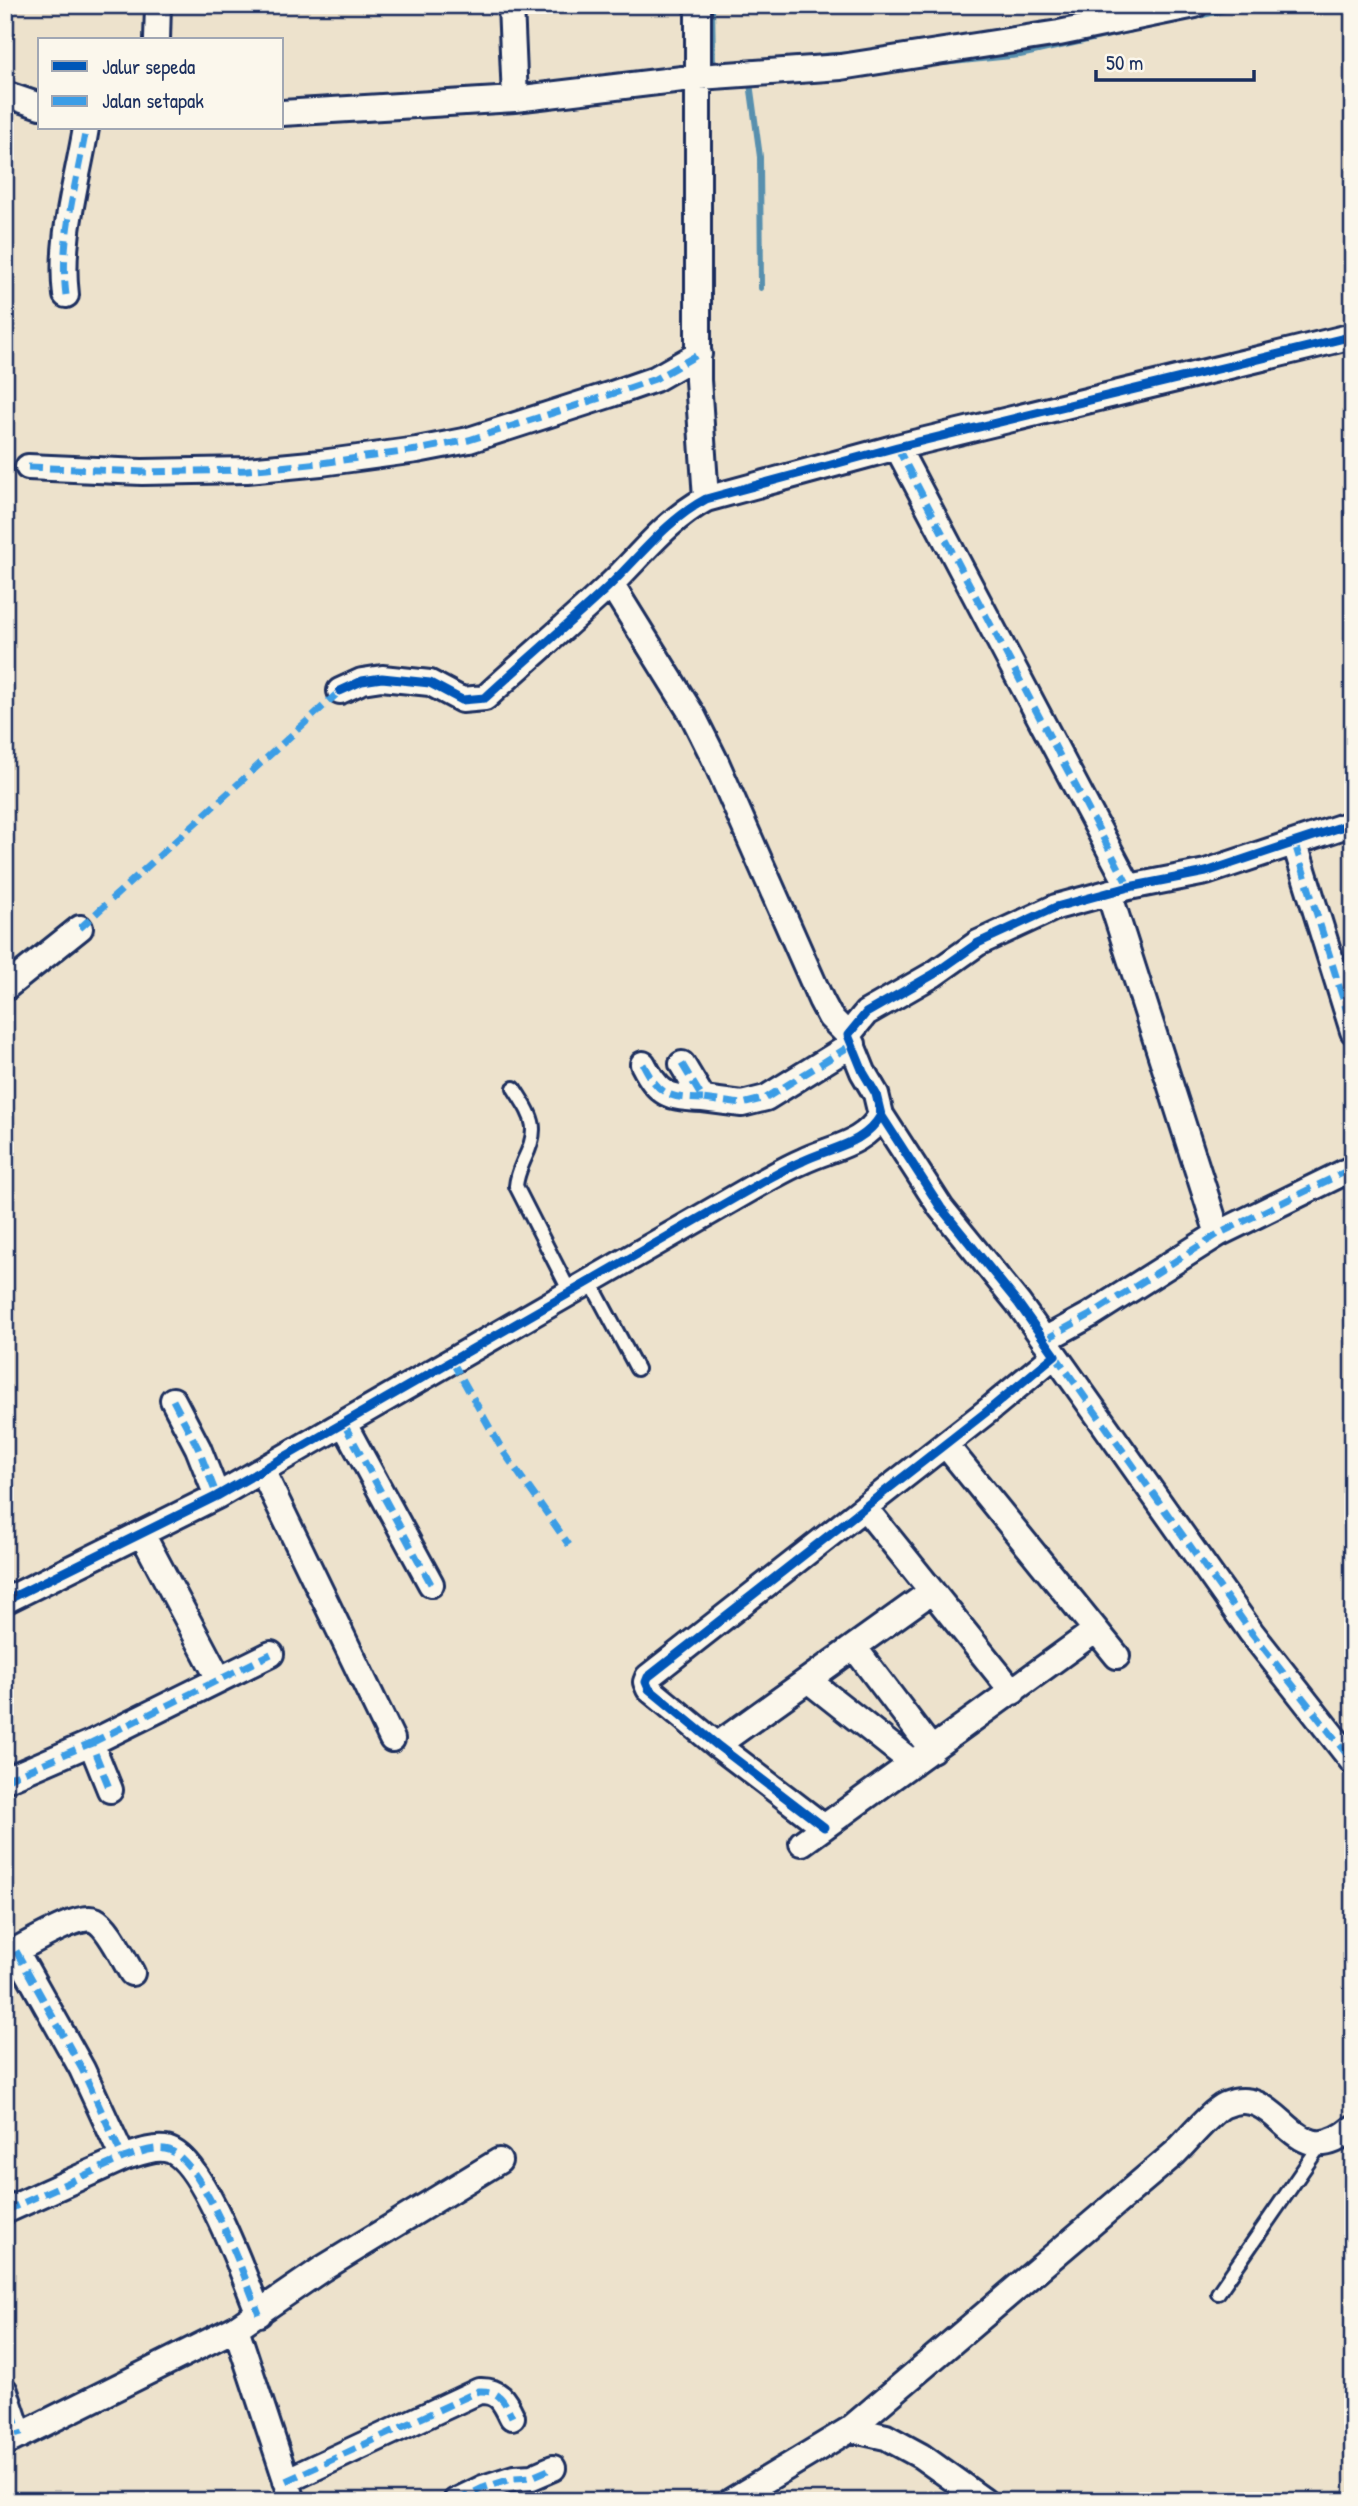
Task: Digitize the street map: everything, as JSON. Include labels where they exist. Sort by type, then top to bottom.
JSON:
[{"type":"street","points":[[157,38],[158,5]]},
{"type":"street","points":[[511,5],[515,99]]},
{"type":"street","points":[[698,5],[698,380],[706,499]]},
{"type":"street","points":[[284,113],[515,99],[699,77],[841,67],[1059,33],[1195,5]]},
{"type":"street","points":[[5,94],[38,105]]},
{"type":"street","points":[[66,295],[65,237],[86,130]]},
{"type":"street","points":[[340,691],[362,681],[382,678],[430,683],[462,700],[485,698],[611,584],[661,531],[691,507],[706,499],[897,447],[1353,336]]},
{"type":"street","points":[[28,467],[142,472],[247,470],[321,464],[417,450],[469,440],[612,394],[655,379],[699,354]]},
{"type":"street","points":[[897,447],[1119,890],[1218,1234]]},
{"type":"street","points":[[611,584],[693,716],[821,1000],[830,1017],[850,1039],[857,1059],[876,1094],[881,1115],[941,1208],[1018,1303],[1251,1632],[1353,1762]]},
{"type":"street","points":[[643,1064],[653,1084],[661,1091],[674,1096],[742,1104],[766,1098],[850,1039],[866,1013],[933,974],[978,943],[1056,907],[1119,890],[1206,872],[1353,823]]},
{"type":"street","points":[[1294,844],[1353,1031]]},
{"type":"street","points":[[5,988],[80,929]]},
{"type":"street","points":[[682,1064],[703,1099]]},
{"type":"street","points":[[5,1601],[218,1496],[764,1181],[804,1160],[859,1138],[869,1132],[881,1115]]},
{"type":"street","points":[[824,1827],[649,1689],[646,1682],[648,1677],[1036,1373],[1049,1347],[1090,1315],[1218,1234],[1353,1168]]},
{"type":"street","points":[[173,1400],[198,1448],[218,1496]]},
{"type":"street","points":[[344,1423],[431,1584]]},
{"type":"street","points":[[945,1444],[1117,1656]]},
{"type":"street","points":[[262,1470],[392,1739]]},
{"type":"street","points":[[865,1508],[1013,1692]]},
{"type":"street","points":[[142,1534],[219,1679]]},
{"type":"street","points":[[717,1745],[932,1591]]},
{"type":"street","points":[[802,1843],[1096,1630]]},
{"type":"street","points":[[854,1647],[922,1756]]},
{"type":"street","points":[[5,1780],[91,1743],[271,1654]]},
{"type":"street","points":[[808,1680],[922,1756]]},
{"type":"street","points":[[91,1743],[110,1790]]},
{"type":"street","points":[[123,2158],[82,2069],[10,1953],[65,1925],[82,1919],[93,1919],[104,1928],[132,1973]]},
{"type":"street","points":[[731,2501],[850,2429],[1175,2153],[1223,2105],[1241,2100],[1264,2106],[1304,2140],[1321,2144],[1338,2140],[1353,2128]]},
{"type":"street","points":[[5,2211],[123,2158],[148,2150],[165,2149],[180,2154],[218,2213],[259,2314]]},
{"type":"street","points":[[5,2391],[12,2439],[236,2328],[322,2269],[499,2161]]},
{"type":"street","points":[[236,2328],[289,2491],[479,2391],[491,2390],[497,2394],[512,2417]]},
{"type":"street","points":[[850,2429],[886,2437],[922,2456],[984,2501]]},
{"type":"street","points":[[456,2501],[485,2494],[514,2478],[532,2477],[553,2468]]},
{"type":"lane","points":[[514,1088],[532,1115],[534,1134],[517,1175],[516,1186],[637,1370]]},
{"type":"lane","points":[[1218,2293],[1321,2144]]},
{"type":"waterway","points":[[712,5],[713,66],[717,66]]},
{"type":"waterway","points":[[1194,17],[1246,5]]},
{"type":"waterway","points":[[943,63],[1020,55],[1132,30]]},
{"type":"waterway","points":[[822,56],[850,54]]},
{"type":"waterway","points":[[754,83],[750,83],[760,157],[761,288]]},
{"type":"marked path","points":[[66,295],[64,274],[67,232],[86,130]]},
{"type":"marked path","points":[[28,467],[142,472],[247,470],[417,450],[469,440],[612,394],[655,379],[699,354]]},
{"type":"marked path","points":[[897,447],[1129,887]]},
{"type":"marked path","points":[[80,928],[340,691]]},
{"type":"marked path","points":[[1295,844],[1353,1031]]},
{"type":"marked path","points":[[682,1064],[703,1099],[742,1104],[766,1098],[853,1044]]},
{"type":"marked path","points":[[643,1064],[654,1082],[666,1093],[703,1099]]},
{"type":"marked path","points":[[1044,1340],[1090,1315],[1218,1234],[1353,1168]]},
{"type":"marked path","points":[[1055,1355],[1251,1632],[1353,1762]]},
{"type":"marked path","points":[[452,1361],[503,1451],[569,1545]]},
{"type":"marked path","points":[[173,1400],[198,1448],[217,1496]]},
{"type":"marked path","points":[[344,1424],[431,1584]]},
{"type":"marked path","points":[[91,1743],[271,1654]]},
{"type":"marked path","points":[[5,1780],[91,1743],[110,1790]]},
{"type":"marked path","points":[[16,1951],[82,2069],[123,2158],[149,2150],[165,2149],[179,2156],[193,2172],[221,2221],[259,2314]]},
{"type":"marked path","points":[[5,2211],[123,2158]]},
{"type":"marked path","points":[[5,2391],[20,2436]]},
{"type":"marked path","points":[[286,2481],[479,2391],[491,2392],[500,2397],[512,2417]]},
{"type":"marked path","points":[[456,2501],[483,2488],[514,2478],[532,2477],[553,2468]]},
{"type":"cycle path","points":[[340,691],[362,681],[382,678],[430,683],[462,700],[485,698],[610,585],[679,517],[706,499],[897,447],[1353,336]]},
{"type":"cycle path","points":[[5,1601],[217,1496],[764,1181],[866,1133],[881,1115],[876,1094],[863,1072],[848,1035],[866,1013],[934,974],[978,943],[1056,907],[1129,887],[1206,872],[1353,823]]},
{"type":"cycle path","points":[[824,1827],[649,1689],[646,1682],[648,1677],[1055,1355],[1018,1303],[941,1208],[881,1115]]}]
